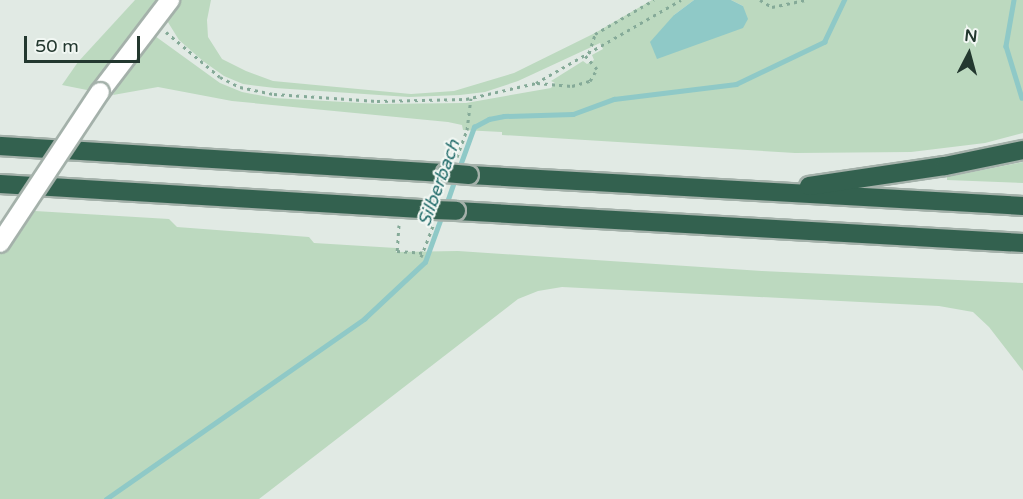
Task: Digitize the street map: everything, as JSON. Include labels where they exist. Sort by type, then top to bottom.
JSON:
[{"type":"highway","points":[[0,146],[1023,206]]},
{"type":"highway","points":[[771,191],[945,166],[1023,150]]},
{"type":"highway","points":[[0,184],[1023,243]]},
{"type":"street","points":[[0,243],[100,92],[170,0]]},
{"type":"path","points":[[587,54],[595,34],[654,0]]},
{"type":"path","points":[[153,21],[220,77],[240,87],[274,94],[377,101],[471,98],[536,83],[681,0]]},
{"type":"path","points":[[760,0],[772,7],[805,0]]},
{"type":"path","points":[[536,83],[572,86],[590,81],[597,69],[587,54]]},
{"type":"path","points":[[467,130],[471,98]]},
{"type":"path","points":[[399,208],[397,251],[423,253]]},
{"type":"green space","points":[[135,0],[161,0],[92,91],[62,85],[78,62]]},
{"type":"green space","points":[[180,0],[211,0],[207,20],[208,37],[222,59],[246,71],[273,81],[411,94],[454,91],[514,73],[595,33],[652,0],[694,0],[674,15],[743,6],[731,0],[1023,0],[1023,133],[985,143],[911,152],[795,153],[502,135],[502,132],[463,130],[462,125],[448,122],[232,101],[158,87],[113,95],[115,91],[111,89],[147,37],[155,36],[220,83],[242,92],[274,98],[379,104],[466,103],[551,88],[555,83],[551,81],[583,61],[587,64],[594,60],[592,55],[603,49],[600,43],[518,81],[485,92],[460,95],[409,97],[275,88],[243,84],[224,76],[179,40],[166,19]]},
{"type":"green space","points":[[1023,162],[1023,183],[947,180],[947,177]]},
{"type":"green space","points":[[35,211],[169,219],[177,227],[309,237],[314,243],[396,248],[396,252],[458,251],[762,271],[1023,283],[1023,371],[989,327],[973,312],[939,306],[562,287],[538,291],[518,299],[259,499],[0,499],[0,248],[10,248]]},
{"type":"water","points":[[694,0],[731,0],[743,6],[748,19],[743,28],[657,59],[650,42],[674,15]]},
{"type":"waterway","name":"Silberbach","points":[[458,171],[474,127],[489,119],[504,116],[573,114],[614,99],[736,84],[824,42],[844,0]]},
{"type":"waterway","points":[[1014,0],[1006,46],[1022,98]]},
{"type":"waterway","name":"Silberbach","points":[[446,205],[455,179]]},
{"type":"waterway","name":"Silberbach","points":[[106,499],[364,319],[425,262],[442,215]]}]
